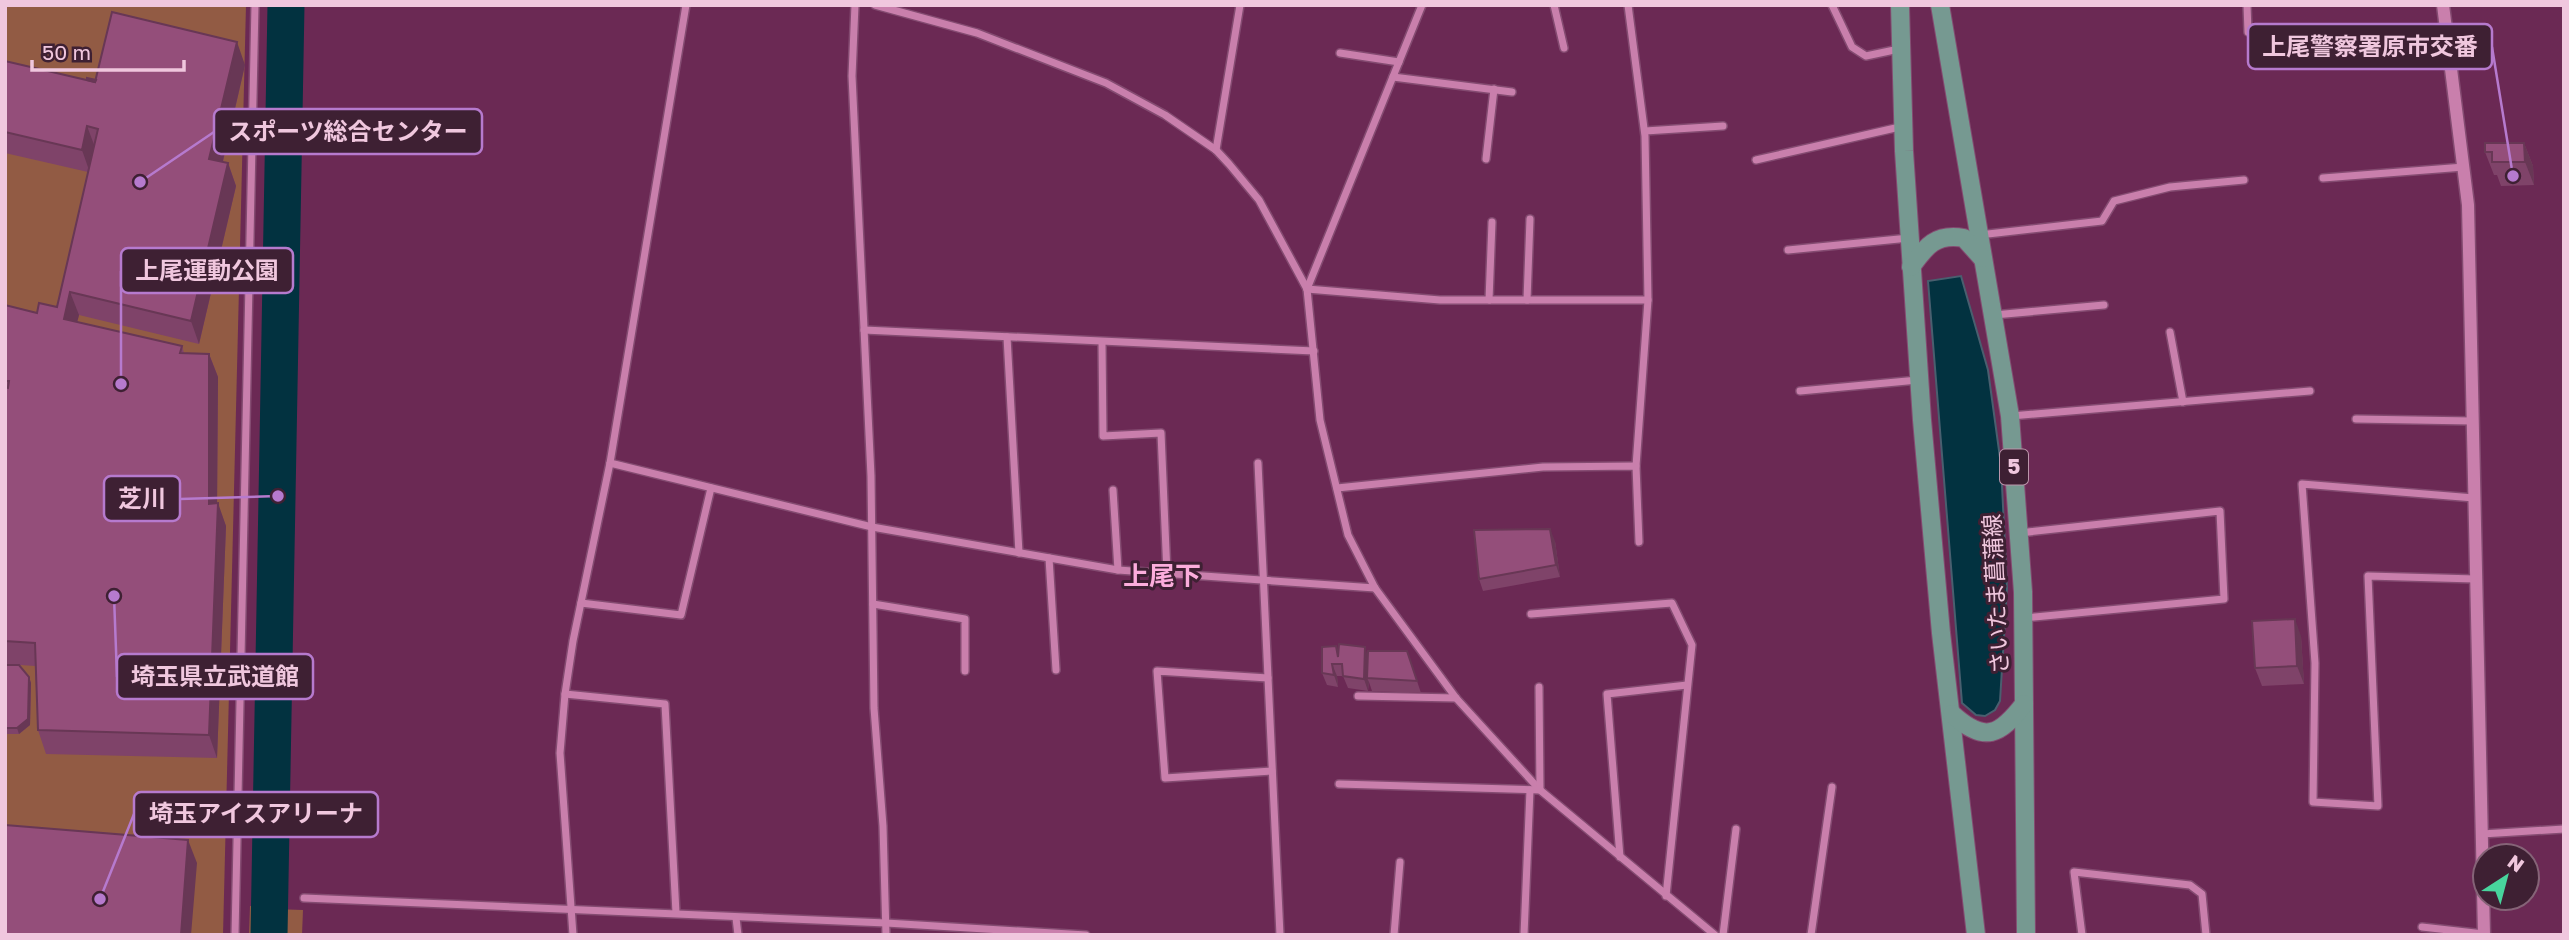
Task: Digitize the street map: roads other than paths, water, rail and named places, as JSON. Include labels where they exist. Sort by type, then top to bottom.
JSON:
[{"type":"main road","points":[[1900,5],[1909,238],[1919,380],[1941,633],[1976,935]]},
{"type":"main road","name":"さいたま菖蒲線","points":[[1940,5],[2010,416],[2024,618],[2026,935]]},
{"type":"main road","points":[[1911,267],[1930,242],[1954,236],[1964,237],[1983,259]]},
{"type":"main road","points":[[1952,714],[1968,729],[1985,732],[2006,728],[2024,704]]},
{"type":"street","points":[[235,935],[256,5]]},
{"type":"street","points":[[573,935],[559,753],[565,694],[610,463],[685,5]]},
{"type":"street","points":[[855,5],[852,76],[872,527],[874,708],[883,826],[886,935]]},
{"type":"street","points":[[875,5],[977,33],[1106,83],[1165,115],[1216,150],[1259,200],[1307,289],[1320,419],[1348,535],[1375,588],[1456,698],[1540,790],[1715,935]]},
{"type":"street","points":[[1216,150],[1240,5]]},
{"type":"street","points":[[1307,289],[1422,5]]},
{"type":"street","points":[[1554,5],[1564,48]]},
{"type":"street","points":[[1628,5],[1645,131],[1648,300],[1636,466],[1639,542]]},
{"type":"street","points":[[1832,5],[1852,47],[1866,56],[1903,48]]},
{"type":"street","points":[[2247,5],[2248,32],[2447,33]]},
{"type":"street","points":[[2422,927],[2484,934],[2468,205],[2443,5]]},
{"type":"street","points":[[1340,53],[1399,62]]},
{"type":"street","points":[[1393,77],[1513,92]]},
{"type":"street","points":[[1486,159],[1494,89]]},
{"type":"street","points":[[1645,131],[1723,126]]},
{"type":"street","points":[[1756,160],[1905,126]]},
{"type":"street","points":[[2323,178],[2464,167]]},
{"type":"street","points":[[1979,235],[2102,221],[2114,201],[2170,187],[2244,180]]},
{"type":"street","points":[[1527,300],[1530,219]]},
{"type":"street","points":[[1489,300],[1492,222]]},
{"type":"street","points":[[1787,250],[1909,238]]},
{"type":"street","points":[[1307,289],[1440,300],[1648,300]]},
{"type":"street","points":[[1994,315],[2104,305]]},
{"type":"street","points":[[864,330],[1314,351]]},
{"type":"street","points":[[2171,332],[2183,402]]},
{"type":"street","points":[[1007,337],[1019,553]]},
{"type":"street","points":[[1102,341],[1103,436],[1161,433],[1167,574]]},
{"type":"street","points":[[1800,391],[1919,380]]},
{"type":"street","points":[[2010,416],[2310,391]]},
{"type":"street","points":[[2356,419],[2472,421]]},
{"type":"street","points":[[610,463],[872,527],[1118,570],[1375,588]]},
{"type":"street","points":[[1258,463],[1280,935]]},
{"type":"street","points":[[1337,488],[1543,467],[1636,466]]},
{"type":"street","points":[[2474,498],[2302,484],[2315,663],[2313,802],[2378,806],[2368,576],[2475,579]]},
{"type":"street","points":[[581,603],[681,615],[711,488]]},
{"type":"street","points":[[1113,490],[1118,570]]},
{"type":"street","points":[[2018,533],[2220,511],[2224,599],[2024,618]]},
{"type":"street","points":[[1049,558],[1056,670]]},
{"type":"street","points":[[1531,614],[1672,603],[1692,645],[1666,896]]},
{"type":"street","points":[[873,604],[965,619],[965,671]]},
{"type":"street","points":[[1268,678],[1157,671],[1165,778],[1272,771]]},
{"type":"street","points":[[1620,858],[1607,694],[1687,685]]},
{"type":"street","points":[[1539,687],[1540,790]]},
{"type":"street","points":[[565,694],[665,704],[676,914]]},
{"type":"street","points":[[1358,696],[1456,698]]},
{"type":"street","points":[[1339,784],[1540,790]]},
{"type":"street","points":[[1811,935],[1832,787]]},
{"type":"street","points":[[1524,935],[1530,790]]},
{"type":"street","points":[[1723,935],[1735,829]]},
{"type":"street","points":[[2482,834],[2564,829]]},
{"type":"street","points":[[1394,935],[1400,862]]},
{"type":"street","points":[[2082,935],[2074,872],[2190,885],[2202,894],[2206,935]]},
{"type":"street","points":[[304,898],[886,923],[1086,935]]},
{"type":"street","points":[[736,918],[738,935]]},
{"type":"water","points":[[1961,276],[1988,370],[2001,465],[2007,588],[2000,701],[1995,710],[1985,716],[1976,715],[1962,703],[1928,281]]},
{"type":"waterway","points":[[269,935],[286,5]]},
{"type":"place","name":"上尾警察署原市交番","points":[[2513,176]]},
{"type":"place","name":"スポーツ総合センター","points":[[140,182]]},
{"type":"place","name":"上尾運動公園","points":[[121,384]]},
{"type":"place","name":"芝川","points":[[278,496]]},
{"type":"place","name":"埼玉県立武道館","points":[[114,596]]},
{"type":"place","name":"埼玉アイスアリーナ","points":[[100,899]]},
{"type":"district","name":"上尾下","points":[[1162,576]]}]
